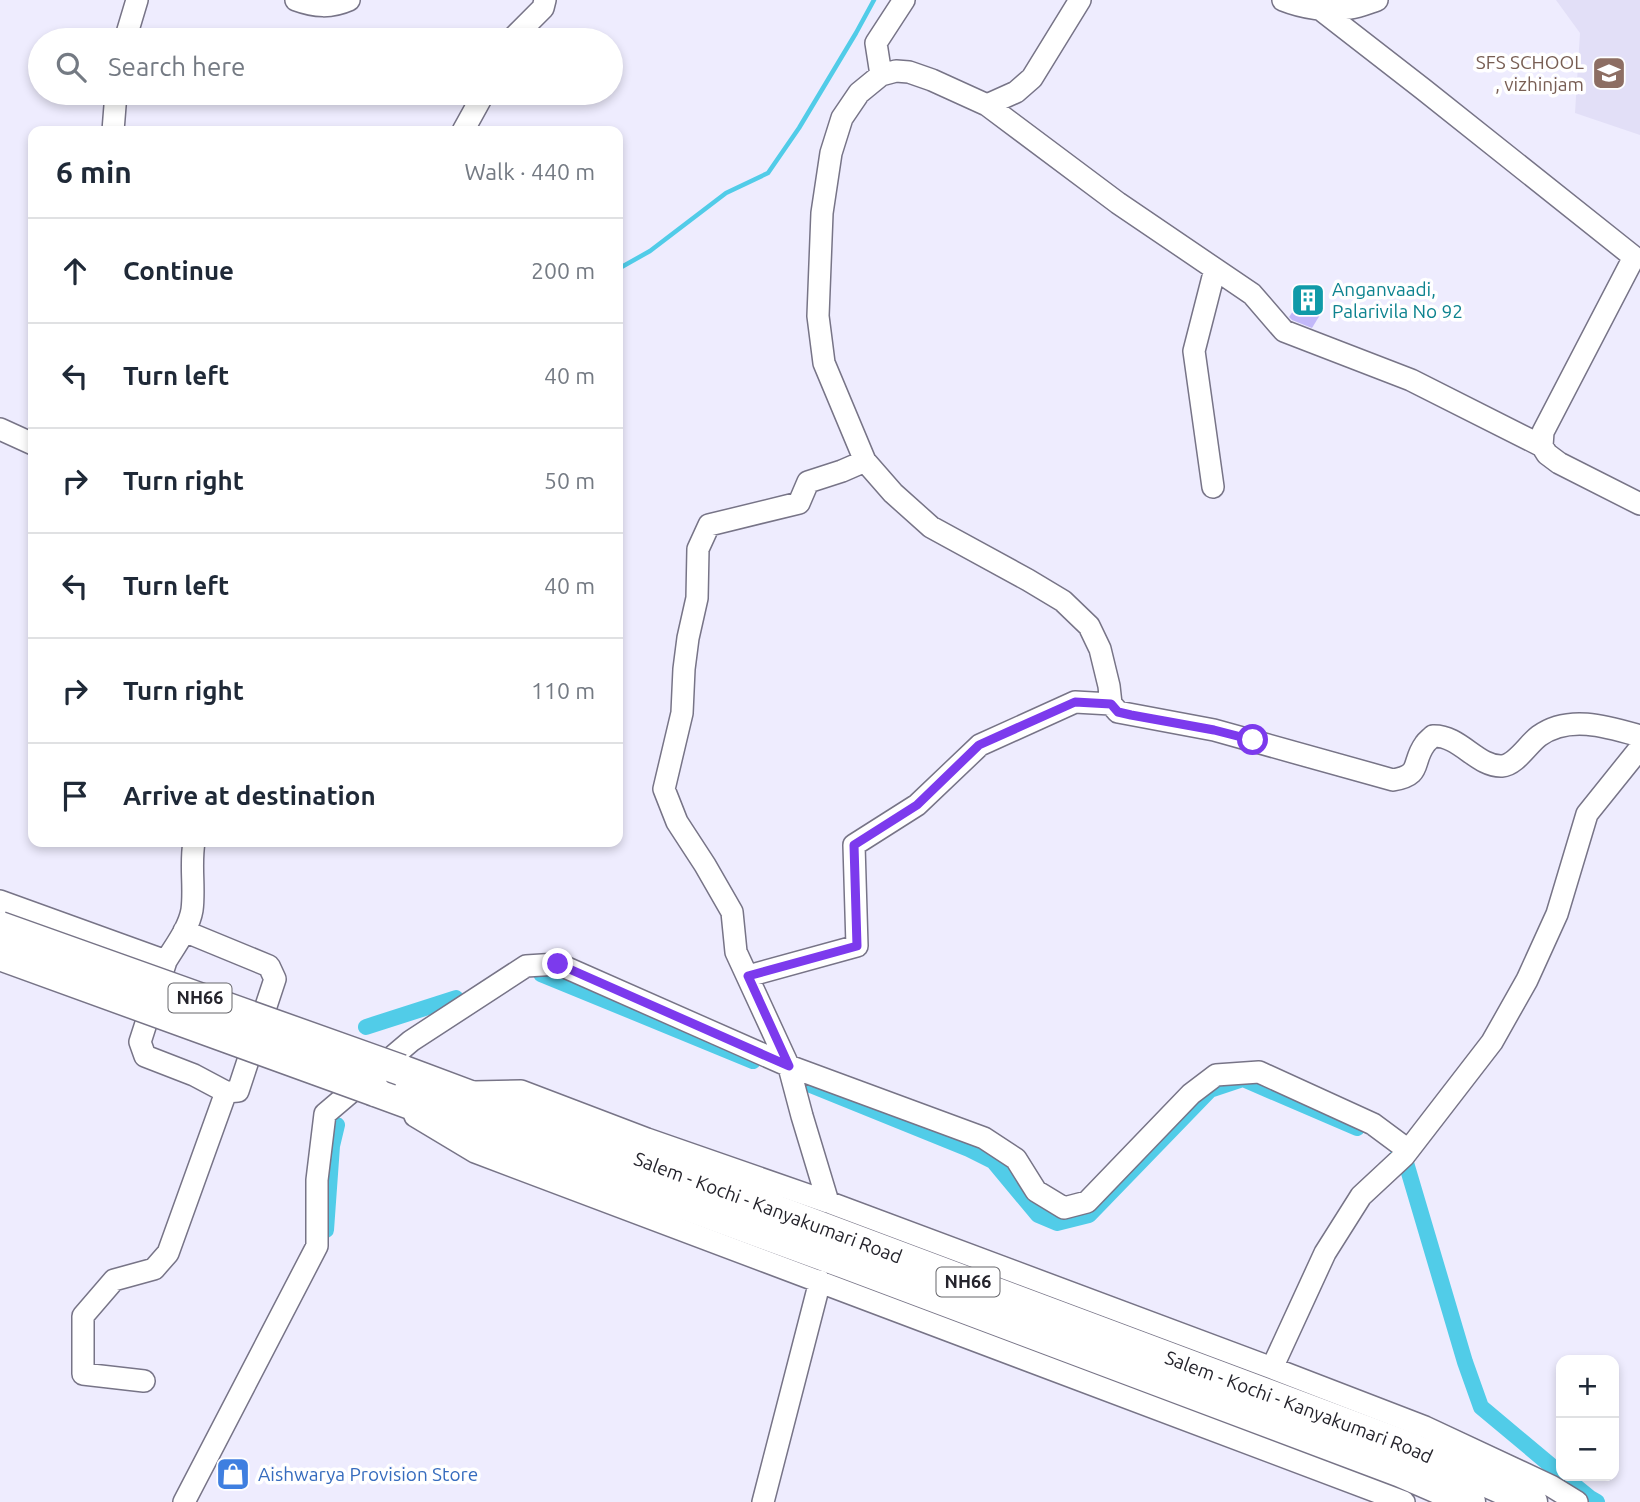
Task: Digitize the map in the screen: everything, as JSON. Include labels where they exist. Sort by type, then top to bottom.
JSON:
[{"type":"highway","name":"Salem - Kochi - Kanyakumari Road","points":[[0,927],[462,1092],[1410,1448],[1532,1502]]},
{"type":"highway","name":"Salem - Kochi - Kanyakumari Road","points":[[0,955],[831,1259],[1375,1462],[1469,1502]]},
{"type":"street","points":[[129,28],[137,0]]},
{"type":"street","points":[[296,0],[327,7],[349,0]]},
{"type":"street","points":[[523,28],[543,8],[545,0]]},
{"type":"street","points":[[881,75],[876,43],[904,0]]},
{"type":"street","points":[[987,105],[1016,92],[1032,78],[1080,0]]},
{"type":"street","points":[[1283,0],[1320,9],[1350,8],[1377,0]]},
{"type":"street","points":[[1320,9],[1634,257],[1543,432],[1542,446],[1546,454],[1559,463],[1640,504]]},
{"type":"street","points":[[1542,446],[1411,380],[1284,331],[1252,294],[1118,203],[987,105],[932,80],[909,72],[896,72],[881,75],[859,93],[842,118],[831,153],[821,213],[818,316],[824,363],[865,461],[893,493],[931,527],[1063,601],[1089,626],[1100,649],[1110,686],[1111,704],[1118,712],[1214,730],[1393,780],[1406,778],[1413,772],[1424,745],[1433,736],[1442,736],[1461,744],[1482,760],[1496,766],[1506,766],[1538,736],[1563,726],[1606,726],[1640,737]]},
{"type":"street","points":[[113,126],[115,105]]},
{"type":"street","points":[[466,126],[477,105]]},
{"type":"street","points":[[1213,487],[1194,351],[1215,269]]},
{"type":"street","points":[[0,429],[28,442]]},
{"type":"street","points":[[828,1202],[789,1066],[736,952],[732,912],[677,822],[664,789],[682,713],[686,648],[697,598],[698,549],[709,525],[799,503],[808,481],[865,461]]},
{"type":"street","points":[[748,976],[857,946],[854,845],[917,805],[979,745],[1075,702],[1111,704]]},
{"type":"street","points":[[1272,1368],[1325,1252],[1361,1196],[1408,1150],[1492,1042],[1527,980],[1557,914],[1587,814],[1640,748]]},
{"type":"street","points":[[184,931],[269,966],[275,979],[237,1091],[226,1092],[194,1075],[145,1055],[140,1042],[166,961],[192,912],[193,847]]},
{"type":"street","points":[[0,901],[166,961]]},
{"type":"street","points":[[184,1502],[317,1246],[317,1180],[325,1114],[411,1041],[526,966],[558,964],[789,1066],[984,1138],[1016,1159],[1036,1191],[1064,1208],[1087,1202],[1191,1094],[1216,1075],[1259,1072],[1373,1124],[1408,1150]]},
{"type":"street","points":[[374,1091],[475,1152],[1404,1502]]},
{"type":"street","points":[[462,1092],[521,1091],[647,1139],[828,1202],[1425,1427],[1551,1486],[1577,1502]]},
{"type":"street","points":[[145,1381],[83,1374],[83,1316],[114,1280],[154,1269],[168,1253],[226,1092]]},
{"type":"street","points":[[763,1502],[820,1281]]},
{"type":"shaded area","name":"SFS SCHOOL , vizhinjam","points":[[1556,0],[1640,0],[1640,135],[1575,113],[1580,33]]},
{"type":"building","name":"Anganvaadi, Palarivila No 92","points":[[1307,291],[1323,310],[1312,328],[1289,317]]},
{"type":"waterway","points":[[623,266],[650,251],[726,193],[768,173],[799,128],[874,0]]},
{"type":"waterway","points":[[541,974],[753,1061]]},
{"type":"waterway","points":[[366,1027],[456,998]]},
{"type":"waterway","points":[[806,1083],[993,1161],[1038,1215],[1057,1223],[1089,1215],[1210,1090],[1243,1079],[1357,1128]]},
{"type":"waterway","points":[[326,1230],[332,1146],[337,1125]]},
{"type":"waterway","points":[[1398,1151],[1404,1156],[1481,1407],[1556,1470]]},
{"type":"waterway","points":[[1569,1481],[1597,1502]]},
{"type":"place","name":"SFS SCHOOL , vizhinjam","points":[[1609,73]]},
{"type":"place","name":"Anganvaadi, Palarivila No 92","points":[[1308,300]]},
{"type":"place","name":"Aishwarya Provision Store","points":[[233,1474]]},
{"type":"route","points":[[558,964],[789,1066],[748,976],[857,946],[854,845],[917,805],[979,745],[1075,702],[1111,704],[1118,712],[1253,740]]}]
